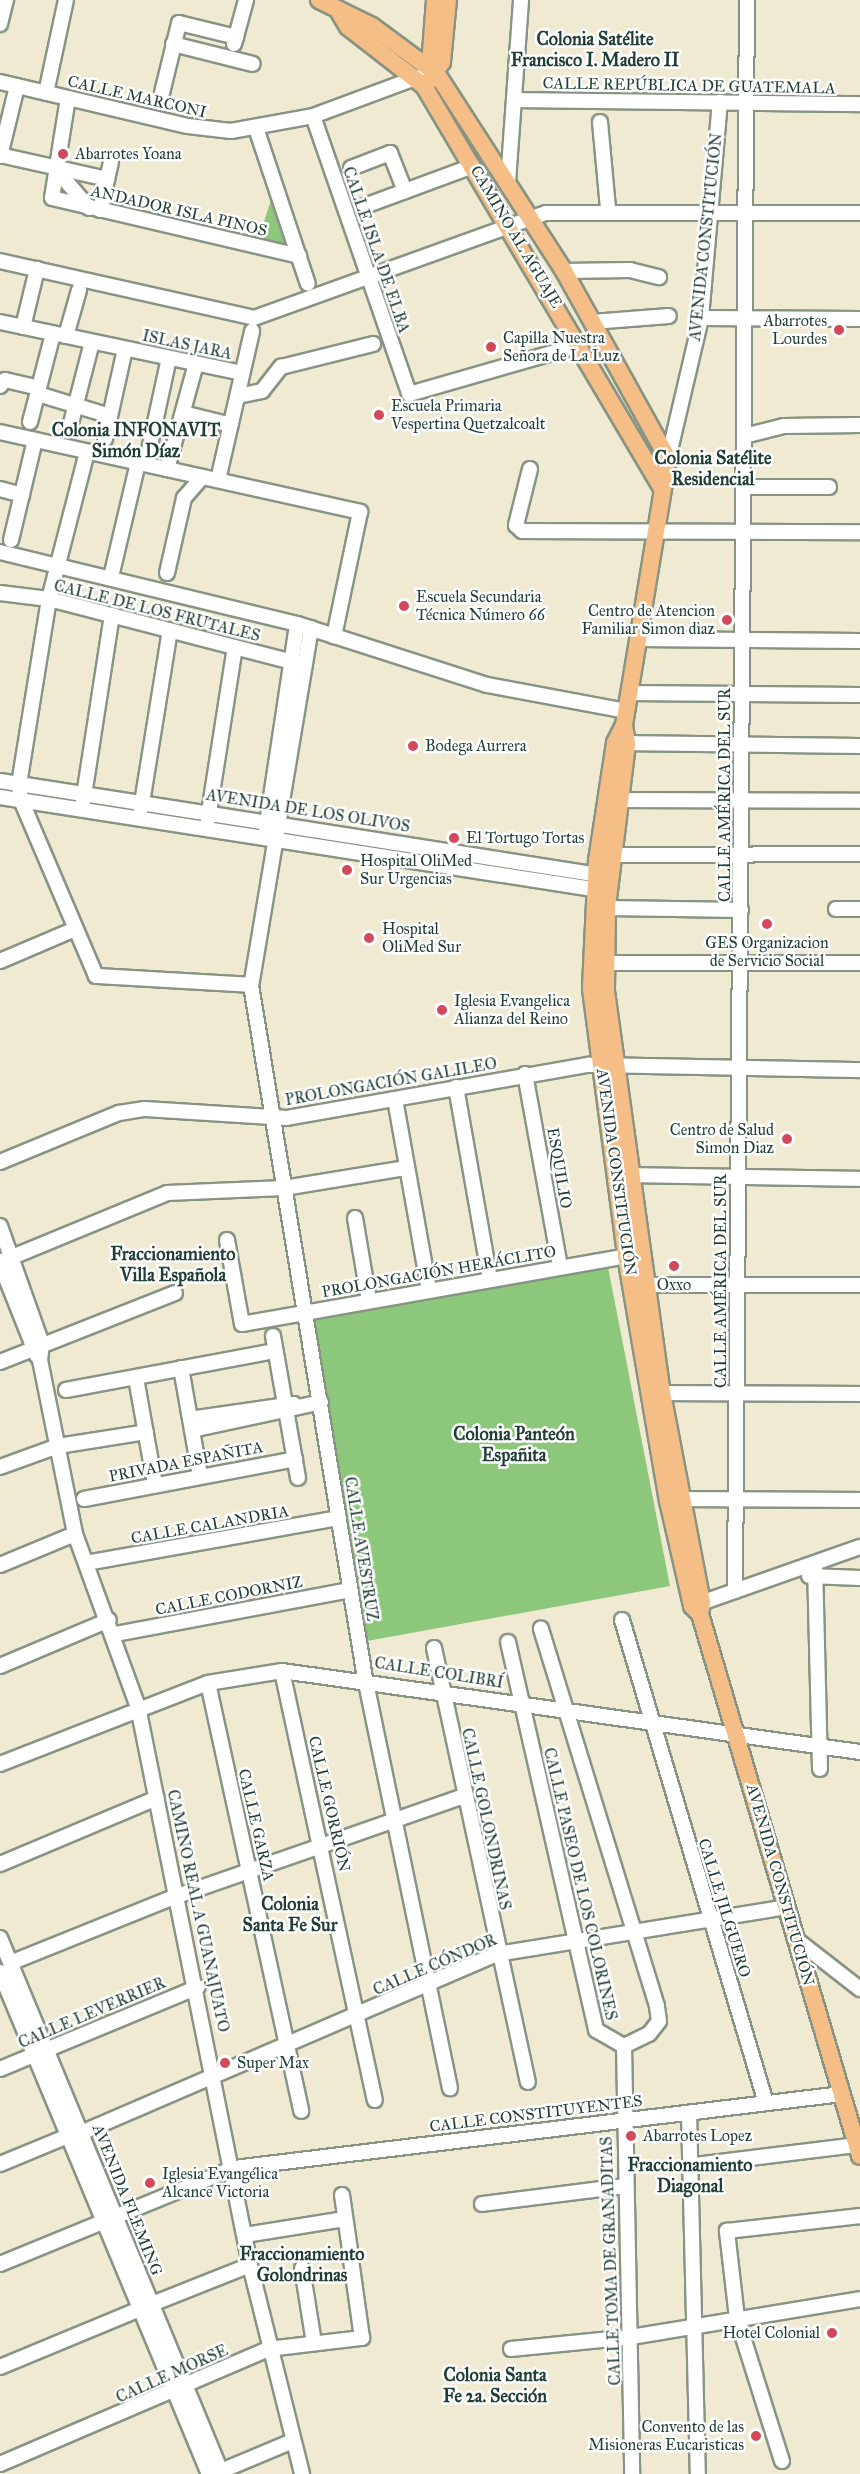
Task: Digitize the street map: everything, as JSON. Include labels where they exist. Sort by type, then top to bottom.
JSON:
[{"type":"main road","name":"CAMINO AL AGUAJE","points":[[318,0],[372,26],[423,77],[508,182],[564,271],[668,459]]},
{"type":"main road","points":[[423,77],[435,0]]},
{"type":"main road","points":[[423,77],[448,0]]},
{"type":"main road","name":"CAMINO AL AGUAJE","points":[[423,77],[510,223],[663,490]]},
{"type":"main road","name":"AVENIDA CONSTITUCIÓN","points":[[668,459],[621,744],[591,989],[632,1175],[634,1255],[646,1285],[698,1607]]},
{"type":"main road","name":"AVENIDA CONSTITUCIÓN","points":[[621,744],[620,801],[612,855],[603,888],[609,1066],[634,1255],[698,1607],[858,2150]]},
{"type":"street","points":[[0,24],[6,0]]},
{"type":"street","points":[[46,93],[66,0]]},
{"type":"street","points":[[231,58],[246,0]]},
{"type":"street","points":[[508,182],[518,100],[521,0]]},
{"type":"street","name":"CALLE AMÉRICA DEL SUR","points":[[735,1591],[747,0]]},
{"type":"street","points":[[162,93],[178,23],[236,37]]},
{"type":"street","points":[[173,44],[253,64]]},
{"type":"street","name":"CALLE MARCONI","points":[[0,82],[207,130],[256,128],[313,116],[423,77]]},
{"type":"street","points":[[17,86],[0,155],[107,178]]},
{"type":"street","points":[[54,167],[68,98]]},
{"type":"street","name":"CALLE REPÚBLICA DE GUATEMALA","points":[[518,100],[860,104]]},
{"type":"street","name":"AVENIDA CONSTITUCIÓN","points":[[668,459],[701,318],[720,102]]},
{"type":"street","name":"CALLE ISLA DE ELBA","points":[[313,116],[410,394],[580,345]]},
{"type":"street","points":[[600,122],[608,209]]},
{"type":"street","points":[[256,128],[308,284]]},
{"type":"street","points":[[351,168],[390,153],[405,191]]},
{"type":"street","points":[[54,167],[95,209],[111,162]]},
{"type":"street","points":[[362,207],[474,166]]},
{"type":"street","name":"ANDADOR ISLA PINOS","points":[[54,167],[52,198],[299,256]]},
{"type":"street","points":[[0,261],[254,318],[530,216],[608,209],[860,213]]},
{"type":"street","points":[[23,327],[37,268]]},
{"type":"street","points":[[564,271],[630,270],[659,277]]},
{"type":"street","points":[[30,422],[38,391],[79,290]]},
{"type":"street","points":[[592,322],[669,316]]},
{"type":"street","points":[[701,318],[860,319]]},
{"type":"street","name":"ISLAS JARA","points":[[0,322],[242,373]]},
{"type":"street","points":[[218,480],[252,331]]},
{"type":"street","points":[[69,431],[92,342]]},
{"type":"street","points":[[238,396],[262,391],[281,367],[372,344]]},
{"type":"street","points":[[105,439],[125,349]]},
{"type":"street","points":[[111,577],[142,464],[149,450],[169,358]]},
{"type":"street","points":[[167,469],[196,364]]},
{"type":"street","points":[[0,386],[5,380],[110,416]]},
{"type":"street","points":[[183,413],[231,425]]},
{"type":"street","points":[[744,436],[784,426],[860,425]]},
{"type":"street","points":[[0,432],[360,512],[334,636]]},
{"type":"street","points":[[11,540],[35,440]]},
{"type":"street","points":[[149,450],[170,454]]},
{"type":"street","points":[[87,452],[49,599],[18,784],[21,800],[88,965],[107,980],[251,985]]},
{"type":"street","points":[[530,469],[517,530],[860,532]]},
{"type":"street","points":[[167,573],[184,498],[202,477]]},
{"type":"street","points":[[744,487],[829,487]]},
{"type":"street","points":[[0,489],[22,495]]},
{"type":"street","points":[[0,552],[58,563],[297,624],[487,685],[625,718]]},
{"type":"street","name":"CALLE DE LOS FRUTALES","points":[[0,593],[49,599],[305,666]]},
{"type":"street","points":[[83,810],[83,794],[112,615]]},
{"type":"street","points":[[273,822],[290,662],[297,624]]},
{"type":"street","points":[[273,822],[311,628]]},
{"type":"street","points":[[140,817],[170,630]]},
{"type":"street","points":[[638,639],[860,641]]},
{"type":"street","points":[[207,827],[235,647]]},
{"type":"street","points":[[629,693],[860,695]]},
{"type":"street","points":[[621,744],[860,746]]},
{"type":"street","name":"AVENIDA DE LOS OLIVOS","points":[[0,782],[368,837],[603,888]]},
{"type":"street","name":"AVENIDA DE LOS OLIVOS","points":[[0,797],[207,827],[271,840],[603,888]]},
{"type":"street","points":[[620,801],[860,801]]},
{"type":"street","name":"CALLE AVESTRUZ","points":[[273,822],[251,985],[271,1118],[307,1312],[365,1678],[392,1821],[450,2088]]},
{"type":"street","points":[[365,852],[368,837]]},
{"type":"street","points":[[612,855],[741,852],[860,854]]},
{"type":"street","points":[[603,888],[741,910]]},
{"type":"street","points":[[836,909],[860,909]]},
{"type":"street","points":[[0,961],[75,929]]},
{"type":"street","points":[[605,963],[860,963]]},
{"type":"street","name":"PROLONGACIÓN GALILEO","points":[[0,1162],[119,1113],[145,1109],[271,1118],[396,1099],[525,1074],[609,1066],[860,1070]]},
{"type":"street","name":"ESQUILIO","points":[[525,1074],[560,1267]]},
{"type":"street","points":[[456,1087],[490,1280]]},
{"type":"street","points":[[396,1099],[406,1168],[429,1290]]},
{"type":"street","points":[[4,1261],[166,1193],[284,1188],[406,1168]]},
{"type":"street","points":[[632,1175],[739,1179],[860,1179]]},
{"type":"street","points":[[355,1218],[369,1301]]},
{"type":"street","name":"CAMINO REAL A GUANAJUATO","points":[[0,1226],[4,1261],[37,1346],[75,1534],[115,1634],[138,1707],[198,1987],[234,2168],[250,2265],[268,2349],[302,2474]]},
{"type":"street","name":"PROLONGACIÓN HERÁCLITO","points":[[227,1240],[242,1323],[634,1255]]},
{"type":"street","points":[[646,1285],[860,1285]]},
{"type":"street","points":[[0,1362],[175,1293]]},
{"type":"street","points":[[273,1336],[275,1352],[291,1406],[298,1478]]},
{"type":"street","points":[[66,1390],[275,1352]]},
{"type":"street","points":[[181,1368],[200,1476]]},
{"type":"street","points":[[136,1378],[156,1485]]},
{"type":"street","points":[[662,1393],[860,1394]]},
{"type":"street","points":[[191,1425],[321,1402]]},
{"type":"street","points":[[0,1467],[58,1446],[146,1432]]},
{"type":"street","name":"PRIVADA ESPAÑITA","points":[[84,1498],[295,1458]]},
{"type":"street","points":[[681,1499],[860,1500]]},
{"type":"street","name":"CALLE CALANDRIA","points":[[86,1563],[339,1518]]},
{"type":"street","points":[[0,1565],[75,1534]]},
{"type":"street","points":[[815,1571],[860,1547]]},
{"type":"street","points":[[698,1607],[735,1591],[789,1574],[815,1571],[860,1578]]},
{"type":"street","points":[[815,1571],[820,1769]]},
{"type":"street","name":"CALLE CODORNIZ","points":[[115,1634],[350,1590]]},
{"type":"street","points":[[0,1666],[109,1620]]},
{"type":"street","name":"CALLE JILGUERO","points":[[622,1620],[650,1722],[766,2103]]},
{"type":"street","name":"CALLE PASEO DE LOS COLORINES","points":[[508,1642],[523,1702],[573,1940],[596,2030],[624,2046],[649,2034],[659,2021],[541,1628]]},
{"type":"street","name":"CALLE GOLONDRINAS","points":[[434,1648],[497,1954],[528,2082]]},
{"type":"street","name":"CALLE COLIBRÍ","points":[[0,1764],[138,1707],[208,1683],[282,1671],[365,1678],[737,1737],[860,1752]]},
{"type":"street","name":"CALLE GORRIÓN","points":[[282,1671],[322,1846],[375,2100]]},
{"type":"street","name":"CALLE GARZA","points":[[208,1683],[288,2046],[300,2111]]},
{"type":"street","points":[[5,1968],[177,1896],[464,1796]]},
{"type":"street","points":[[0,1864],[157,1798]]},
{"type":"street","name":"CALLE CÓNDOR","points":[[0,2164],[288,2046],[497,1954],[710,1917],[787,1907]]},
{"type":"street","name":"AVENIDA FLEMING","points":[[0,1938],[5,1968],[34,2055],[74,2135],[216,2473]]},
{"type":"street","points":[[797,1940],[860,1989]]},
{"type":"street","name":"AVENIDA FLEMING","points":[[5,1968],[47,2049],[74,2135]]},
{"type":"street","name":"CALLE LEVERRIER","points":[[0,2069],[198,1987]]},
{"type":"street","name":"CALLE TOMA DE GRANADITAS","points":[[624,2046],[622,2119],[632,2337],[632,2474]]},
{"type":"street","name":"CALLE CONSTITUYENTES","points":[[0,2264],[234,2168],[842,2094]]},
{"type":"street","points":[[689,2113],[694,2164],[692,2325],[698,2474]]},
{"type":"street","points":[[694,2164],[858,2150]]},
{"type":"street","points":[[482,2204],[624,2186]]},
{"type":"street","points":[[246,2235],[345,2219],[342,2195]]},
{"type":"street","points":[[782,2462],[737,2318],[727,2231],[860,2216]]},
{"type":"street","name":"CALLE MORSE","points":[[0,2464],[181,2390],[268,2349],[362,2338],[345,2219]]},
{"type":"street","points":[[0,2367],[250,2265]]},
{"type":"street","points":[[302,2268],[314,2343]]},
{"type":"street","points":[[511,2349],[632,2337],[692,2325],[860,2299]]},
{"type":"street","points":[[216,2473],[292,2441]]},
{"type":"green space","points":[[274,191],[289,251],[257,243]]},
{"type":"green space","points":[[608,1267],[670,1586],[367,1641],[311,1321]]},
{"type":"place","name":"Abarrotes Yoana","points":[[63,154]]},
{"type":"place","name":"Abarrotes Lourdes","points":[[839,330]]},
{"type":"place","name":"Capilla Nuestra Señora de La Luz","points":[[491,347]]},
{"type":"place","name":"Escuela Primaria Vespertina Quetzalcoalt","points":[[379,415]]},
{"type":"place","name":"Escuela Secundaria Técnica Número 66","points":[[404,606]]},
{"type":"place","name":"Centro de Atencion Familiar Simon diaz","points":[[727,620]]},
{"type":"place","name":"Bodega Aurrera","points":[[413,746]]},
{"type":"place","name":"El Tortugo Tortas","points":[[454,838]]},
{"type":"place","name":"Hospital OliMed Sur Urgencias","points":[[347,870]]},
{"type":"place","name":"GES Organizacion de Servicio Social","points":[[767,924]]},
{"type":"place","name":"Hospital OliMed Sur","points":[[369,938]]},
{"type":"place","name":"Iglesia Evangelica Alianza del Reino","points":[[442,1010]]},
{"type":"place","name":"Centro de Salud Simon Diaz","points":[[787,1139]]},
{"type":"place","name":"Oxxo","points":[[674,1266]]},
{"type":"place","name":"Super Max","points":[[225,2063]]},
{"type":"place","name":"Abarrotes Lopez","points":[[631,2136]]},
{"type":"place","name":"Iglesia Evangélica Alcance Victoria","points":[[150,2183]]},
{"type":"place","name":"Hotel Colonial","points":[[832,2333]]},
{"type":"place","name":"Convento de las Misioneras Eucaristicas","points":[[756,2436]]},
{"type":"district","name":"Colonia Satélite Francisco I. Madero II","points":[[595,50]]},
{"type":"district","name":"Colonia INFONAVIT Simón Díaz","points":[[136,441]]},
{"type":"district","name":"Colonia Satélite Residencial","points":[[713,469]]},
{"type":"district","name":"Fraccionamiento Villa Española","points":[[173,1265]]},
{"type":"district","name":"Colonia Panteón Españita","points":[[514,1445]]},
{"type":"district","name":"Colonia Santa Fe Sur","points":[[290,1915]]},
{"type":"district","name":"Fraccionamiento Diagonal","points":[[690,2176]]},
{"type":"district","name":"Fraccionamiento Golondrinas","points":[[302,2265]]},
{"type":"district","name":"Colonia Santa Fe 2a. Sección","points":[[495,2386]]}]
